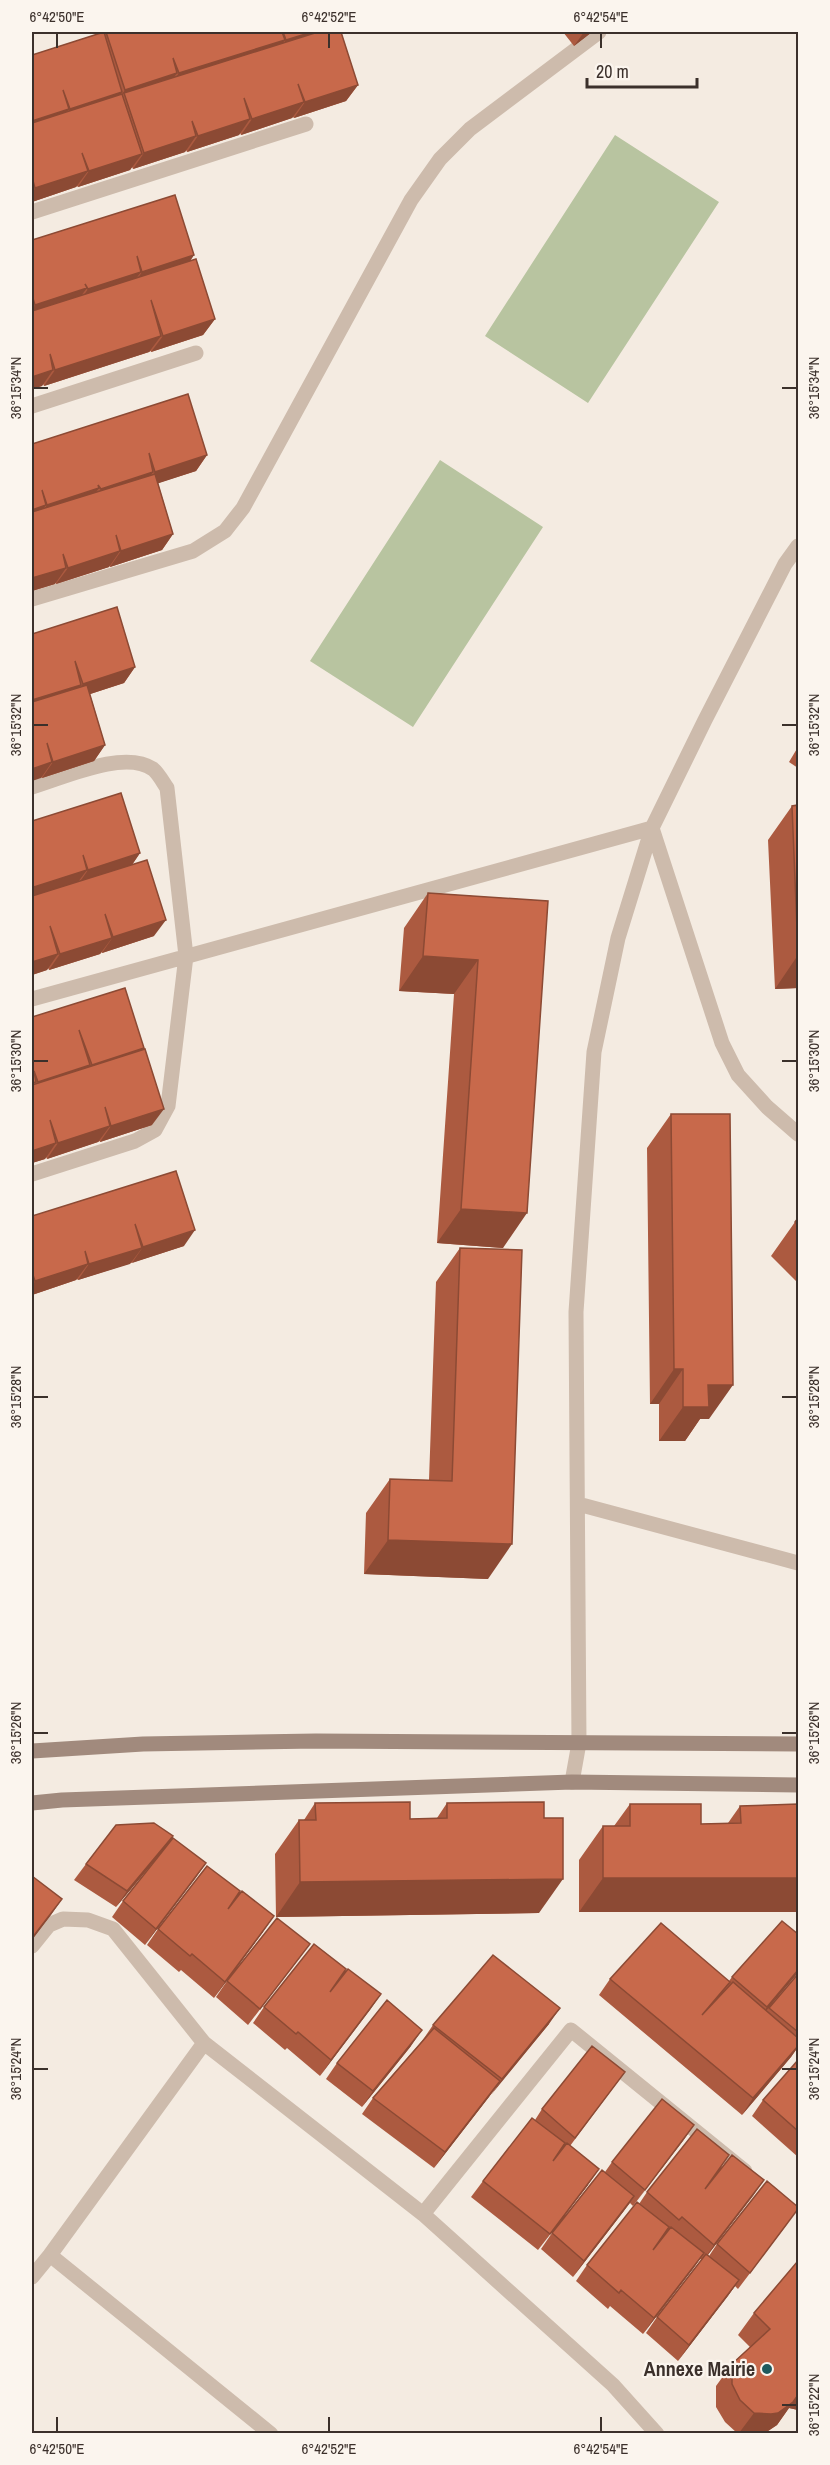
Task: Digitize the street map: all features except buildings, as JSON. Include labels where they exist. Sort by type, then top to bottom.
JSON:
[{"type":"main road","points":[[32,1751],[143,1744],[293,1742],[798,1744]]},
{"type":"main road","points":[[32,1803],[62,1800],[572,1782],[798,1785]]},
{"type":"street","points":[[32,599],[193,551],[225,531],[243,508],[411,200],[440,159],[470,129],[599,32]]},
{"type":"street","points":[[32,212],[306,124]]},
{"type":"street","points":[[32,406],[196,353]]},
{"type":"street","points":[[572,1782],[579,1743],[576,1312],[594,1052],[618,938],[652,828],[758,616],[785,564],[798,546]]},
{"type":"street","points":[[32,787],[129,760],[154,769],[167,788],[186,956],[168,1106],[155,1130],[135,1141],[32,1174]]},
{"type":"street","points":[[32,999],[652,828]]},
{"type":"street","points":[[652,828],[722,1043],[738,1075],[767,1107],[798,1134]]},
{"type":"street","points":[[578,1504],[798,1563]]},
{"type":"street","points":[[32,1946],[49,1924],[63,1919],[88,1920],[113,1929],[204,2043],[423,2214],[613,2385],[657,2433]]},
{"type":"street","points":[[423,2214],[571,2030],[753,2178]]},
{"type":"street","points":[[32,2277],[51,2255],[204,2043]]},
{"type":"street","points":[[51,2255],[271,2433]]},
{"type":"green space","points":[[615,135],[719,202],[588,403],[485,336]]},
{"type":"green space","points":[[440,460],[543,527],[413,727],[310,661]]},
{"type":"place","name":"Annexe Mairie","points":[[767,2369]]}]
